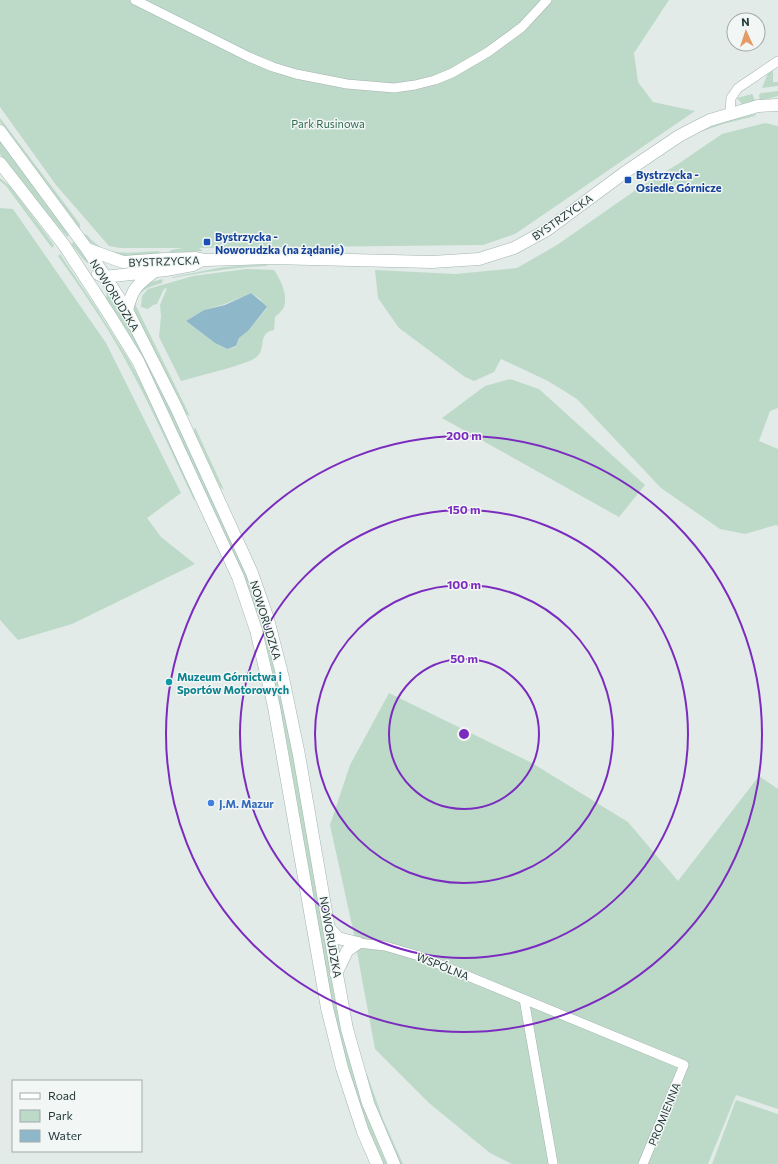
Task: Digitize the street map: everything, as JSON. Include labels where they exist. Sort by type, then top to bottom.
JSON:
[{"type":"main road","name":"BYSTRZYCKA","points":[[87,249],[123,262],[196,258],[205,260],[271,258],[432,262],[479,259],[514,248],[547,230],[624,173],[679,136],[710,120],[758,106],[778,105]]},
{"type":"main road","name":"NOWORUDZKA","points":[[0,131],[87,249],[104,277],[128,310],[176,407],[252,573],[268,619],[298,747],[336,974],[347,1029],[368,1103],[394,1164]]},
{"type":"main road","name":"NOWORUDZKA","points":[[0,163],[64,245],[138,361],[218,531],[248,603],[256,630],[274,707],[327,1008],[342,1068],[363,1132],[377,1164]]},
{"type":"main road","name":"BYSTRZYCKA","points":[[78,266],[104,277],[194,266],[205,260]]},
{"type":"main road","name":"BYSTRZYCKA","points":[[104,277],[123,262]]},
{"type":"main road","points":[[128,310],[134,290],[155,271]]},
{"type":"main road","points":[[98,297],[104,277]]},
{"type":"main road","points":[[329,928],[338,938],[358,943]]},
{"type":"main road","points":[[336,974],[347,951],[358,943]]},
{"type":"street","points":[[135,0],[249,57],[273,67],[296,74],[348,84],[394,88],[435,80],[452,73],[482,56],[522,26],[548,0]]},
{"type":"street","points":[[730,114],[731,98],[738,88],[778,61]]},
{"type":"street","name":"WSPÓLNA","points":[[358,943],[385,946],[419,956],[684,1064]]},
{"type":"street","points":[[524,999],[553,1163]]},
{"type":"street","name":"PROMIENNA","points":[[643,1164],[684,1064]]},
{"type":"green space","name":"Park Rusinowa","points":[[0,0],[669,0],[634,53],[638,82],[653,102],[695,111],[515,234],[483,245],[199,248],[203,251],[169,253],[171,250],[183,248],[120,248],[109,246],[56,185],[0,107]]},
{"type":"green space","points":[[773,67],[773,82],[778,82],[778,86],[762,88],[768,73]]},
{"type":"green space","points":[[778,91],[778,96],[760,101],[759,95],[761,93]]},
{"type":"green space","points":[[752,94],[755,102],[742,104],[737,98]]},
{"type":"green space","points":[[756,114],[755,116],[703,131],[701,130],[730,120]]},
{"type":"green space","points":[[0,118],[80,224],[80,227],[78,228],[0,122]]},
{"type":"green space","points":[[765,123],[778,126],[778,408],[770,411],[759,441],[778,449],[778,526],[776,525],[745,534],[720,529],[661,488],[577,399],[548,381],[501,359],[494,372],[474,381],[465,377],[399,328],[378,298],[375,270],[455,274],[517,268],[557,245],[643,185],[678,164],[722,134]]},
{"type":"green space","points":[[0,141],[69,235],[67,237],[16,176],[0,154]]},
{"type":"green space","points":[[0,178],[11,187],[54,245],[52,248],[6,186],[0,181]]},
{"type":"green space","points":[[0,208],[13,209],[106,343],[181,493],[147,518],[161,537],[195,564],[72,624],[18,640],[0,620]]},
{"type":"green space","points":[[83,235],[87,235],[94,243],[111,251],[129,253],[158,251],[161,253],[130,257],[116,255],[95,246]]},
{"type":"green space","points":[[75,241],[91,264],[90,265],[71,244]]},
{"type":"green space","points":[[60,254],[129,360],[145,390],[196,498],[194,500],[153,413],[126,361],[102,320],[58,256]]},
{"type":"green space","points":[[267,264],[267,266],[172,277],[224,267]]},
{"type":"green space","points":[[246,269],[274,270],[283,288],[285,302],[284,307],[275,317],[274,330],[265,335],[259,355],[246,363],[181,381],[159,337],[161,316],[160,305],[167,288],[164,289],[157,304],[148,309],[141,307],[142,296],[148,289],[193,276]],"holes":[[[251,293],[260,299],[267,308],[248,331],[239,338],[236,347],[226,349],[215,343],[186,321],[204,310],[225,304]]]},
{"type":"green space","points":[[163,279],[162,283],[148,288],[141,293],[136,306],[190,416],[185,414],[133,309],[135,295],[147,283]]},
{"type":"green space","points":[[107,289],[158,381],[237,551],[256,598],[271,652],[289,732],[336,1006],[358,1087],[371,1126],[387,1164],[383,1164],[365,1122],[348,1068],[333,1009],[283,721],[269,656],[258,616],[232,550],[173,423],[106,299]]},
{"type":"green space","points":[[510,379],[539,389],[645,485],[619,517],[442,418],[485,386]]},
{"type":"green space","points":[[195,427],[224,490],[220,487],[194,431]]},
{"type":"green space","points":[[389,693],[532,763],[628,822],[678,881],[759,776],[778,789],[778,1109],[736,1095],[708,1164],[512,1164],[490,1153],[429,1103],[375,1049],[357,952],[346,960],[357,948],[330,825],[350,765]]},
{"type":"green space","points":[[364,1070],[367,1074],[383,1119],[403,1164],[400,1164],[375,1105]]},
{"type":"green space","points":[[736,1100],[778,1114],[778,1164],[712,1164]]},
{"type":"water","points":[[251,293],[267,307],[248,331],[239,338],[236,346],[227,349],[215,343],[186,321],[204,310],[225,305]]},
{"type":"place","name":"Bystrzycka - Osiedle Górnicze","points":[[628,180]]},
{"type":"place","name":"Bystrzycka - Noworudzka (na żądanie)","points":[[207,242]]},
{"type":"place","name":"Muzeum Górnictwa i Sportów Motorowych","points":[[169,682]]},
{"type":"place","name":"J.M. Mazur","points":[[211,803]]}]
